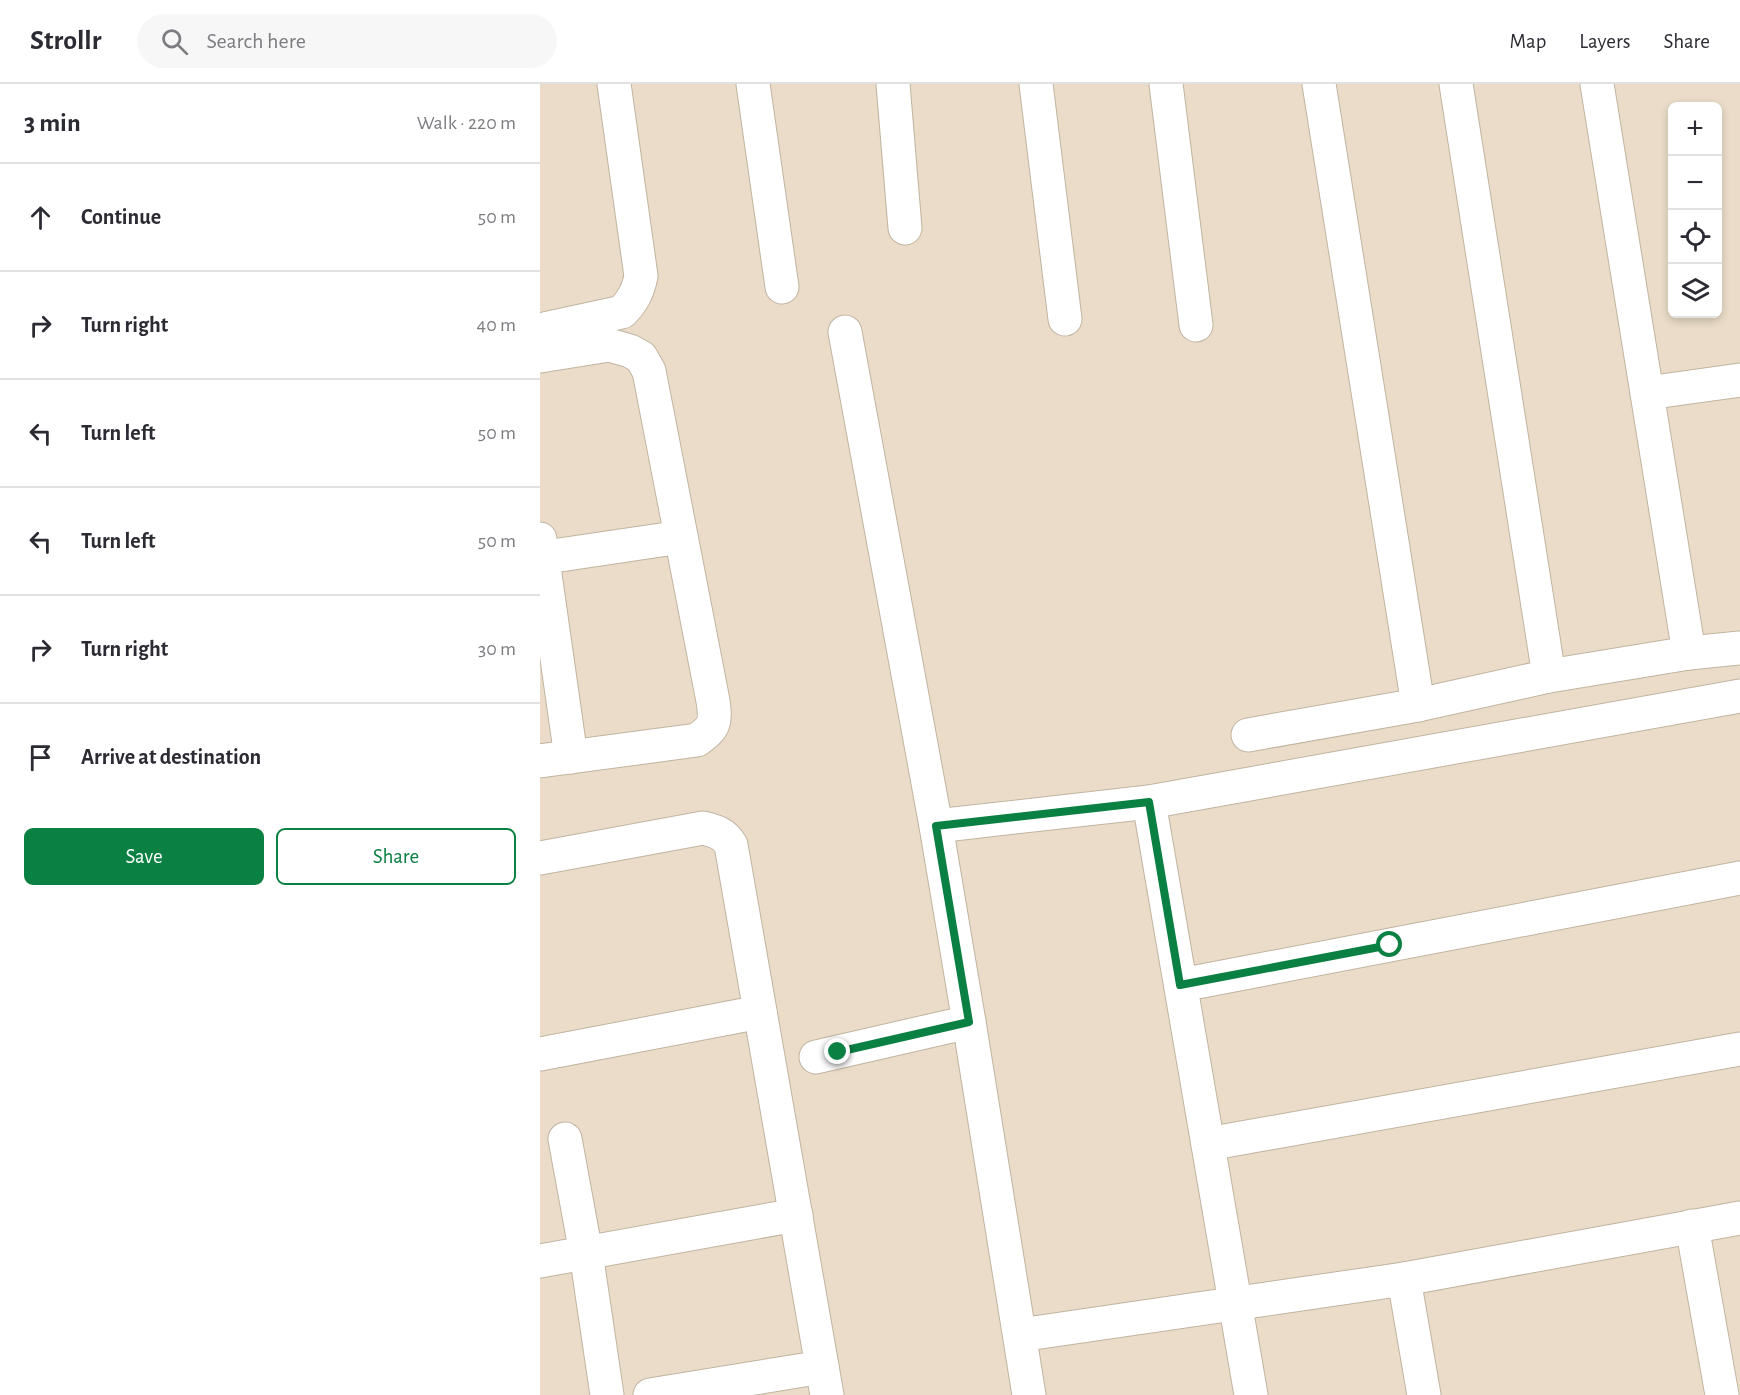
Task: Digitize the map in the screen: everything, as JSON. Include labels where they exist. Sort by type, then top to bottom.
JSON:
[{"type":"street","points":[[540,330],[622,312],[631,303],[638,290],[641,276],[614,84]]},
{"type":"street","points":[[753,84],[782,287]]},
{"type":"street","points":[[893,84],[905,228]]},
{"type":"street","points":[[1036,84],[1065,319]]},
{"type":"street","points":[[1166,84],[1196,325]]},
{"type":"street","points":[[1319,84],[1418,705]]},
{"type":"street","points":[[1456,84],[1549,676]]},
{"type":"street","points":[[1597,84],[1689,653]]},
{"type":"street","points":[[846,332],[936,826],[1029,1395]]},
{"type":"street","points":[[540,356],[609,345],[641,357],[649,371],[713,701],[715,718],[710,731],[697,740],[556,759],[541,552],[681,537]]},
{"type":"street","points":[[1647,393],[1740,380]]},
{"type":"street","points":[[1248,735],[1418,705],[1549,676],[1689,653],[1740,648]]},
{"type":"street","points":[[936,826],[1149,802],[1740,696]]},
{"type":"street","points":[[1149,802],[1251,1395]]},
{"type":"street","points":[[540,858],[703,828],[720,833],[731,845],[825,1381],[650,1395]]},
{"type":"street","points":[[1180,985],[1740,878]]},
{"type":"street","points":[[540,1054],[760,1012]]},
{"type":"street","points":[[816,1057],[969,1022]]},
{"type":"street","points":[[1208,1144],[1740,1049]]},
{"type":"street","points":[[565,1138],[586,1253],[607,1395]]},
{"type":"street","points":[[540,1261],[796,1215]]},
{"type":"street","points":[[1020,1335],[1404,1279],[1740,1218]]},
{"type":"street","points":[[1692,1226],[1722,1395]]},
{"type":"street","points":[[1404,1279],[1424,1395]]},
{"type":"route","points":[[838,1052],[969,1022],[936,826],[1149,802],[1180,985],[1390,945]]}]
